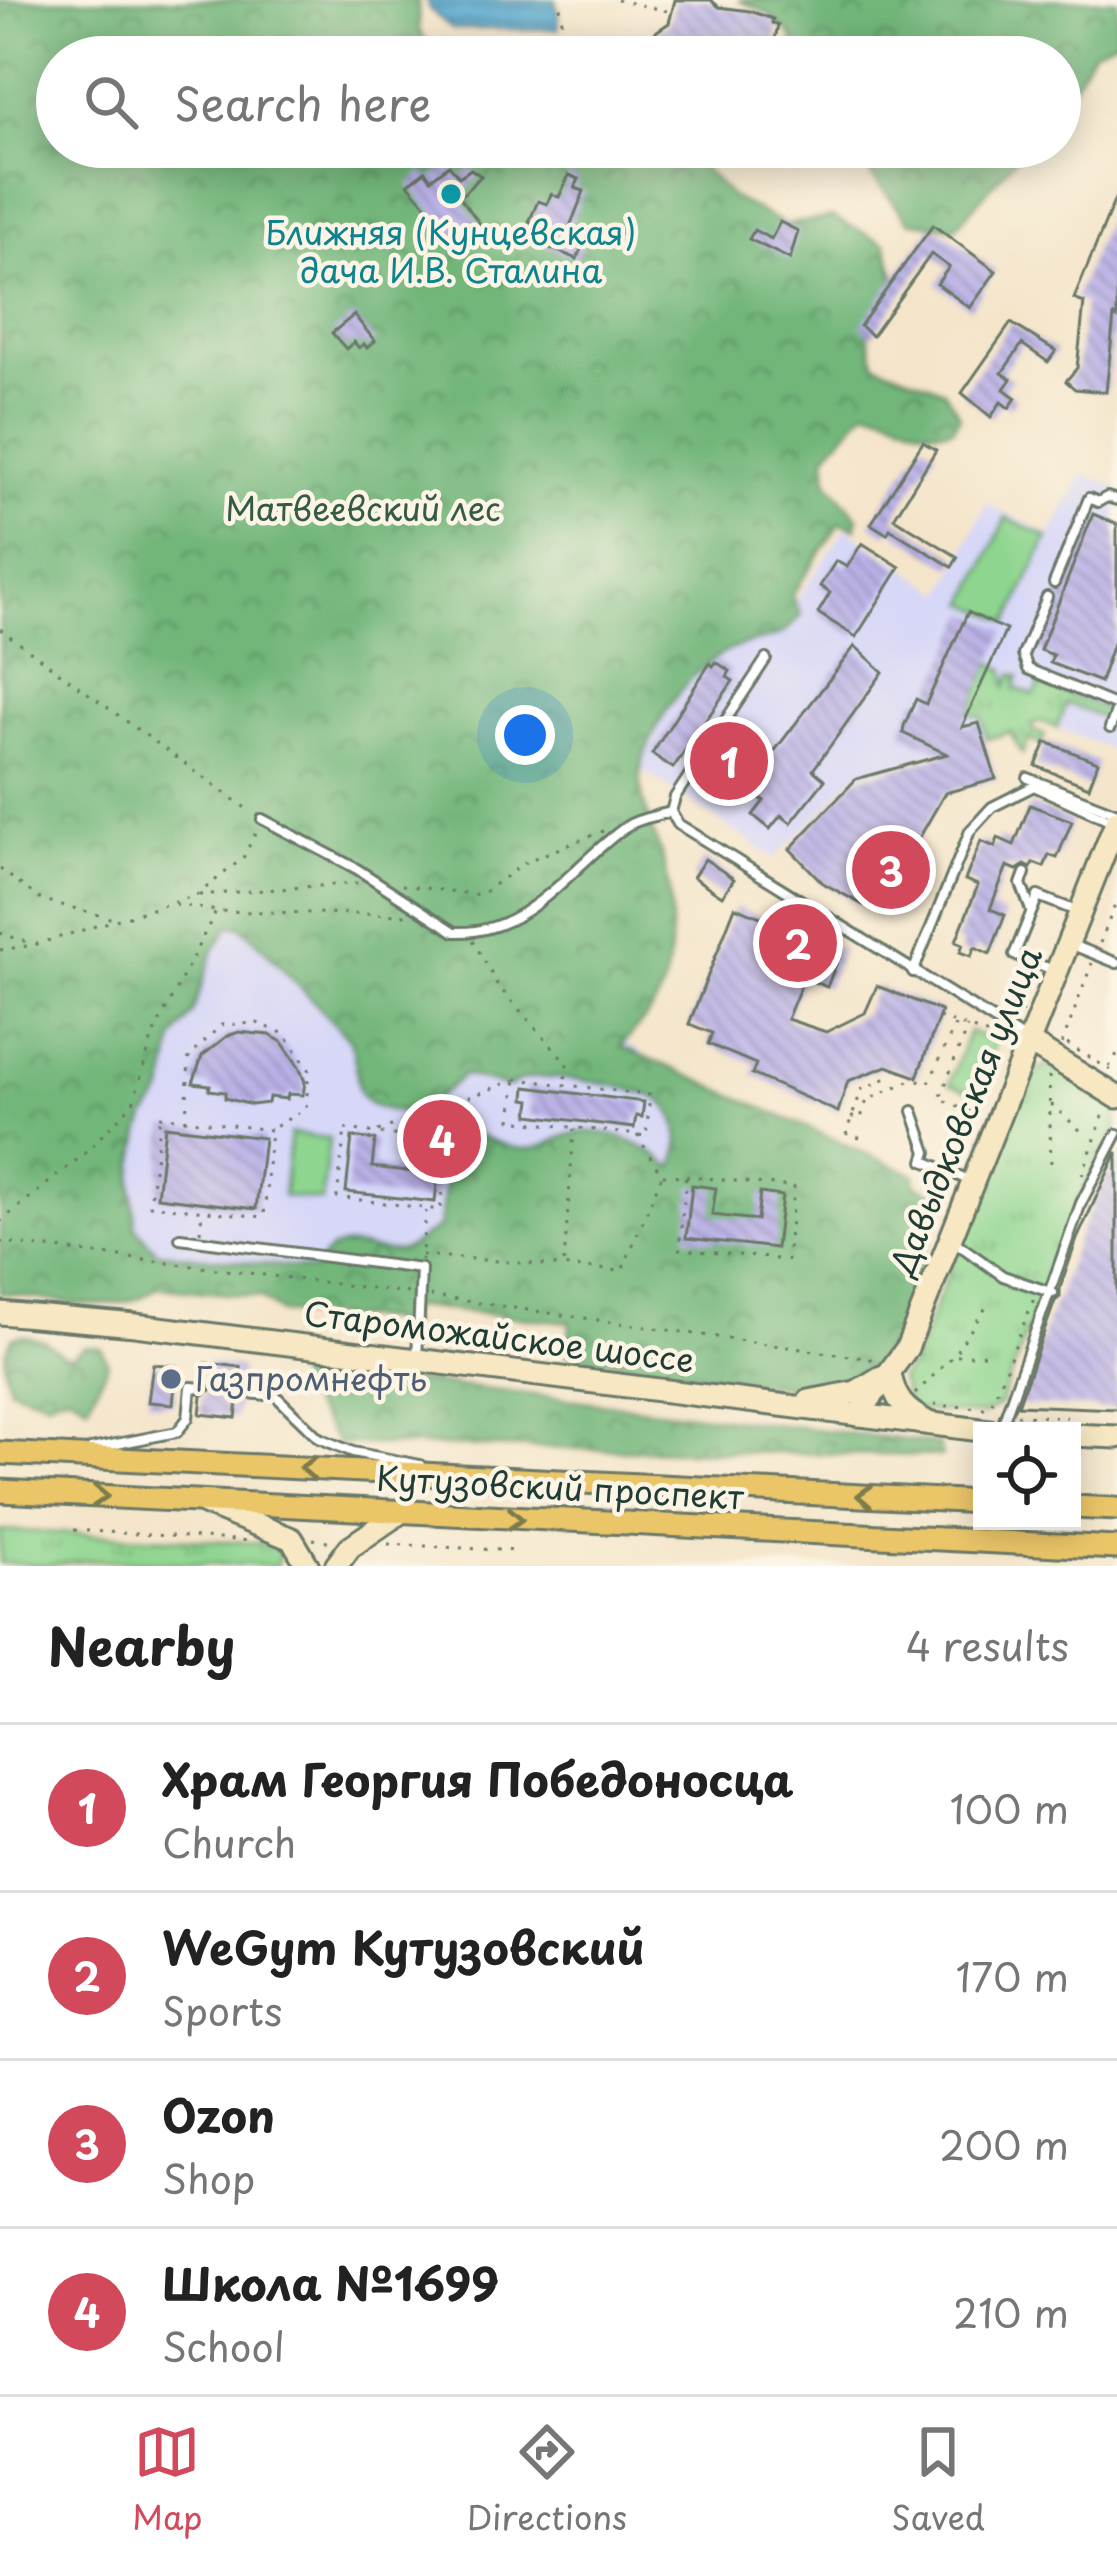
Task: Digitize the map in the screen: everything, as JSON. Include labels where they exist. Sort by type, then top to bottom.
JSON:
[{"type":"main road","name":"Давыдковская улица","points":[[858,1415],[890,1366],[952,1240],[1117,818]]},
{"type":"main road","points":[[1030,1043],[1108,1099]]},
{"type":"main road","name":"Староможайское шоссе","points":[[0,1313],[973,1430]]},
{"type":"main road","points":[[779,1404],[856,1392],[890,1366],[895,1396],[904,1409],[938,1427]]},
{"type":"main road","points":[[1081,1428],[1117,1437]]},
{"type":"main road","name":"Кутузовский проспект","points":[[0,1454],[973,1502]]},
{"type":"main road","name":"Кутузовский проспект","points":[[0,1491],[1117,1548]]},
{"type":"main road","points":[[200,1502],[270,1528],[299,1556]]},
{"type":"main road","points":[[1081,1507],[1117,1509]]},
{"type":"main road","points":[[336,1566],[350,1546],[398,1514]]},
{"type":"lane","points":[[1054,583],[1089,498],[1117,500]]},
{"type":"lane","points":[[1047,597],[1023,663],[1117,708],[1110,728]]},
{"type":"lane","points":[[766,659],[675,796],[671,812],[678,824],[1030,1043]]},
{"type":"lane","points":[[1028,778],[1117,818]]},
{"type":"lane","points":[[914,972],[970,831],[992,807],[1034,786],[1117,818]]},
{"type":"lane","points":[[262,819],[377,881],[455,932],[470,932],[544,901],[630,823],[671,812]]},
{"type":"lane","points":[[1025,873],[1021,884],[1031,912]]},
{"type":"lane","points":[[1058,972],[1014,955],[1038,896],[1081,913]]},
{"type":"lane","points":[[1069,943],[1117,963]]},
{"type":"lane","points":[[913,1111],[927,1152],[924,1161],[972,1181]]},
{"type":"lane","points":[[1003,1422],[1081,1203],[1117,1134]]},
{"type":"lane","points":[[180,1238],[421,1269],[417,1360]]},
{"type":"lane","points":[[952,1240],[1003,1276],[1047,1290]]},
{"type":"lane","points":[[45,1456],[177,1432],[188,1418],[191,1387],[203,1388]]},
{"type":"lane","points":[[239,1392],[276,1396],[319,1438],[353,1452],[487,1477]]},
{"type":"path","points":[[531,36],[559,34],[563,28],[559,0]]},
{"type":"path","points":[[617,0],[672,12]]},
{"type":"path","points":[[0,632],[262,819],[243,858],[197,895]]},
{"type":"path","points":[[0,950],[34,945],[197,895],[377,881],[480,895],[526,861],[569,841],[630,823]]},
{"type":"path","points":[[0,869],[40,899],[118,920]]},
{"type":"path","points":[[1060,1047],[1117,900]]},
{"type":"path","points":[[173,904],[216,911],[430,916]]},
{"type":"path","points":[[0,1222],[84,1154],[133,1103],[153,1035],[216,911]]},
{"type":"path","points":[[470,932],[498,986],[567,1063],[564,1085]]},
{"type":"path","points":[[0,933],[34,945]]},
{"type":"path","points":[[939,1017],[986,1034],[992,1022]]},
{"type":"path","points":[[185,1120],[189,1057],[221,1025],[257,1023],[285,1034],[309,1070],[306,1108],[271,1130],[185,1120],[160,1117],[150,1204],[264,1217],[271,1130]]},
{"type":"path","points":[[851,1117],[861,1118],[867,1100],[910,1079],[929,1083],[956,1023]]},
{"type":"path","points":[[956,1143],[971,1111],[940,1099],[967,1027]]},
{"type":"path","points":[[1108,1068],[1117,1054]]},
{"type":"path","points":[[1037,1073],[1049,1069],[1051,1170]]},
{"type":"path","points":[[860,1138],[846,1133],[862,1089],[889,1077]]},
{"type":"path","points":[[374,1132],[516,1079],[650,1095],[646,1136],[512,1120],[516,1079]]},
{"type":"path","points":[[1081,1180],[1108,1099]]},
{"type":"path","points":[[1050,1103],[1081,1131]]},
{"type":"path","points":[[564,1266],[574,1127]]},
{"type":"path","points":[[346,1129],[448,1142],[440,1210],[426,1208],[337,1197],[346,1129]]},
{"type":"path","points":[[638,1135],[662,1175]]},
{"type":"path","points":[[422,1255],[622,1271],[662,1175]]},
{"type":"path","points":[[662,1175],[686,1176],[794,1187],[787,1260],[679,1249],[686,1176]]},
{"type":"path","points":[[421,1269],[426,1208]]},
{"type":"path","points":[[200,1240],[202,1210]]},
{"type":"path","points":[[0,1242],[869,1356],[890,1366]]},
{"type":"path","points":[[929,1404],[991,1406],[1047,1290]]},
{"type":"path","points":[[906,1400],[953,1356],[989,1303]]},
{"type":"path","points":[[953,1356],[985,1354]]},
{"type":"path","points":[[1006,1414],[1050,1422]]},
{"type":"shaded area","points":[[1083,474],[1117,487],[1117,752],[1040,721],[855,776],[775,858],[624,758],[704,641],[778,627],[846,528],[944,594],[986,503],[1050,535]]},
{"type":"shaded area","points":[[218,921],[561,1000],[816,1166],[876,1351],[141,1255],[67,1186]]},
{"type":"green space","name":"Матвеевский лес","points":[[0,0],[418,0],[422,36],[36,36],[36,168],[703,168],[731,197],[786,225],[832,217],[886,244],[897,284],[866,326],[875,363],[944,390],[960,416],[953,428],[940,430],[866,410],[826,455],[828,482],[858,517],[856,528],[840,523],[792,595],[801,615],[776,636],[715,658],[689,681],[659,723],[645,754],[641,783],[668,883],[670,949],[657,1002],[621,1046],[915,1175],[915,1185],[938,1194],[941,1204],[893,1341],[874,1366],[830,1393],[568,1355],[570,1322],[416,1307],[407,1312],[410,1328],[400,1331],[388,1320],[281,1313],[260,1297],[157,1287],[122,1303],[60,1302],[0,1293]],"holes":[[[229,926],[240,926],[350,1040],[360,1092],[374,1106],[413,1114],[463,1075],[509,1087],[538,1078],[621,1087],[657,1098],[671,1112],[678,1136],[673,1168],[641,1146],[603,1133],[577,1133],[524,1149],[469,1134],[449,1148],[439,1228],[404,1250],[341,1246],[323,1257],[315,1270],[157,1252],[135,1227],[132,1180],[141,1133],[164,1092],[174,1039],[193,1013],[213,952]]]},
{"type":"green space","points":[[738,0],[1117,0],[1117,39],[1093,51],[1081,71],[1081,36],[792,36],[769,14]]},
{"type":"green space","points":[[860,168],[1007,168],[955,228],[909,221],[868,171]]},
{"type":"green space","points":[[1006,518],[1048,537],[1009,622],[967,603]]},
{"type":"green space","points":[[991,662],[1005,670],[1006,686],[1012,674],[1019,676],[1015,688],[1034,695],[1040,684],[1112,712],[1108,720],[1066,703],[1057,728],[1040,721],[1032,724],[1034,731],[1045,735],[1041,744],[1029,740],[1022,754],[1010,732],[987,739],[982,717],[969,712]]},
{"type":"green space","points":[[969,1031],[996,1041],[976,1094],[949,1084]]},
{"type":"green space","points":[[1046,1065],[1117,1106],[1117,1128],[1079,1197],[1000,1404],[983,1415],[909,1409],[900,1379],[916,1356],[1022,1080]]},
{"type":"green space","points":[[290,1134],[329,1138],[322,1201],[283,1196]]},
{"type":"green space","points":[[13,1337],[45,1341],[64,1356],[84,1346],[101,1348],[108,1363],[88,1405],[68,1393],[46,1401],[10,1388],[5,1356]]},
{"type":"green space","points":[[300,1367],[939,1444],[942,1456],[338,1444],[297,1385]]},
{"type":"green space","points":[[0,1530],[266,1543],[281,1550],[276,1566],[97,1560],[0,1563]]},
{"type":"water","points":[[427,0],[556,0],[559,25],[558,29],[452,29],[429,9]]},
{"type":"building","points":[[675,0],[711,0],[719,7],[773,19],[778,25],[776,36],[653,36],[669,23]]},
{"type":"building","points":[[445,168],[459,177],[471,169],[481,176],[460,197],[486,232],[467,251],[462,246],[456,251],[434,214],[408,184],[425,171],[431,179]]},
{"type":"building","points":[[569,175],[579,179],[575,188],[584,191],[569,229],[581,234],[579,240],[584,242],[577,259],[528,239],[538,201],[547,204],[551,194],[559,197]]},
{"type":"building","points":[[1117,194],[1117,318],[1114,316],[1106,392],[1075,389],[1066,381],[1077,368],[1084,303],[1074,299]]},
{"type":"building","points":[[780,222],[798,231],[790,259],[749,239],[754,230],[771,239]]},
{"type":"building","points":[[933,225],[996,271],[970,308],[937,284],[949,267],[931,254],[872,336],[860,326]]},
{"type":"building","points":[[354,315],[375,341],[367,348],[354,342],[346,349],[332,333]]},
{"type":"building","points":[[1011,323],[1056,351],[1048,362],[1022,344],[1002,373],[1011,379],[1004,389],[1016,398],[1009,408],[1001,402],[991,417],[962,393]]},
{"type":"building","points":[[923,442],[936,450],[894,518],[958,557],[952,567],[890,529],[887,534],[871,524]]},
{"type":"building","points":[[1093,514],[1117,524],[1117,632],[1100,682],[1050,663],[1053,655],[1040,650]]},
{"type":"building","points":[[862,543],[900,567],[856,637],[818,613],[830,593],[820,586],[836,561],[847,567]]},
{"type":"building","points":[[968,612],[1006,630],[962,727],[979,723],[996,779],[945,793],[890,889],[879,879],[875,896],[863,905],[823,883],[790,849],[856,779],[947,754],[903,733],[904,726],[916,699],[926,704]]},
{"type":"building","points":[[855,646],[883,672],[813,770],[825,780],[791,823],[781,815],[770,829],[753,815],[764,801],[759,797],[766,788],[740,767],[734,775],[713,761],[724,746],[760,770]]},
{"type":"building","points":[[710,663],[730,671],[727,677],[733,681],[673,768],[652,754]]},
{"type":"building","points":[[1046,742],[1098,762],[1089,787],[1036,766]]},
{"type":"building","points":[[1030,805],[1072,821],[1057,858],[1049,855],[1044,867],[1033,863],[1031,868],[1025,865],[1017,870],[1007,866],[990,909],[1005,915],[990,954],[975,947],[971,956],[960,952],[963,944],[956,941],[978,885],[965,880],[981,841],[995,847],[998,838],[1014,845]]},
{"type":"building","points":[[705,859],[734,879],[722,896],[693,877]]},
{"type":"building","points":[[735,907],[842,949],[827,987],[804,978],[787,1019],[826,1032],[865,1013],[877,986],[941,1011],[917,1077],[887,1066],[848,1081],[838,1112],[752,1074],[756,1064],[708,1044],[712,1033],[689,1024]]},
{"type":"building","points":[[239,1032],[270,1035],[282,1042],[305,1082],[303,1095],[269,1097],[268,1103],[252,1105],[225,1098],[225,1092],[209,1090],[210,1085],[193,1083],[202,1056]]},
{"type":"building","points":[[526,1087],[644,1102],[642,1117],[636,1116],[634,1128],[529,1115]]},
{"type":"building","points":[[165,1126],[264,1138],[256,1209],[157,1197]]},
{"type":"building","points":[[352,1137],[375,1140],[372,1167],[415,1172],[418,1145],[441,1147],[435,1202],[346,1192]]},
{"type":"building","points":[[1117,1152],[1117,1409],[1018,1405],[1077,1239]]},
{"type":"building","points":[[692,1185],[716,1188],[712,1215],[757,1220],[760,1193],[782,1196],[776,1248],[686,1238]]},
{"type":"building","points":[[206,1363],[241,1367],[240,1384],[231,1392],[238,1400],[236,1418],[200,1414],[202,1396],[211,1390],[204,1380]]},
{"type":"building","points":[[153,1364],[177,1366],[173,1404],[148,1402]]},
{"type":"place","name":"Ближняя (Кунцевская) дача И.В. Сталина","points":[[451,194]]},
{"type":"place","name":"Храм Георгия Победоносца","points":[[729,761]]},
{"type":"place","name":"Ozon","points":[[891,870]]},
{"type":"place","name":"WeGym Кутузовский","points":[[798,943]]},
{"type":"place","name":"Школа №1699","points":[[442,1139]]},
{"type":"place","name":"Газпромнефть","points":[[171,1379]]}]
